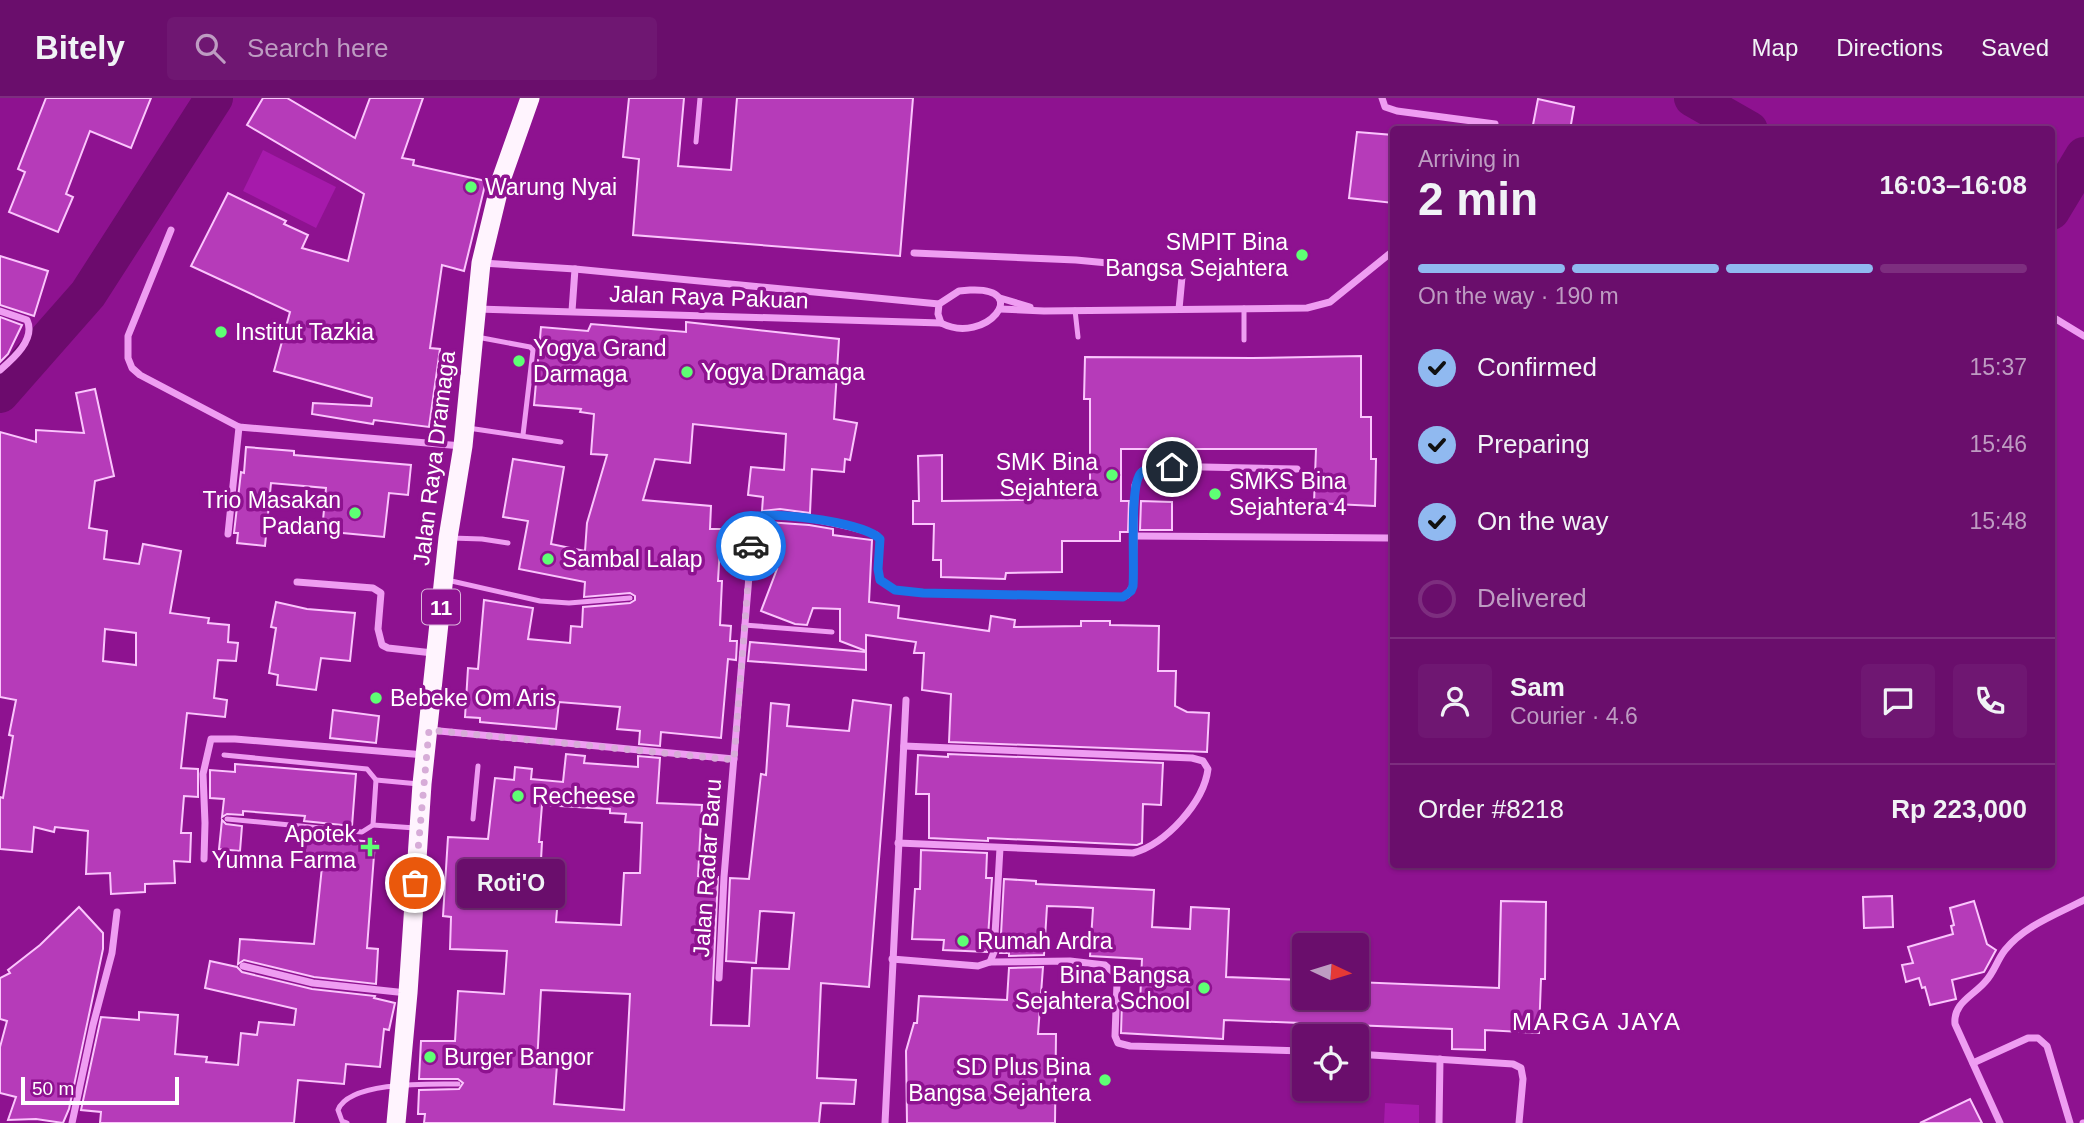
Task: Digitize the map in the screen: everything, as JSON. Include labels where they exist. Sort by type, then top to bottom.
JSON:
[{"type":"highway","name":"Jalan Raya Dramaga","points":[[396,1123],[422,784],[447,538],[464,437],[481,263],[500,180],[530,98]]},
{"type":"street","points":[[1382,98],[1385,107],[1396,111],[1495,124]]},
{"type":"street","points":[[172,230],[128,336],[128,358],[132,368],[140,375],[239,427],[464,437]]},
{"type":"street","points":[[914,253],[1076,260],[1171,269],[1182,277],[1179,310]]},
{"type":"street","points":[[1000,309],[1044,311],[1307,308],[1330,302],[1390,253]]},
{"type":"street","name":"Jalan Raya Pakuan","points":[[481,263],[575,269],[939,304]]},
{"type":"street","points":[[572,312],[575,269]]},
{"type":"street","points":[[1000,298],[1000,309],[994,318],[975,328],[952,327],[941,323],[939,304],[959,291],[991,290],[1000,298],[1044,311]]},
{"type":"street","name":"Jalan Raya Pakuan","points":[[475,309],[941,323]]},
{"type":"street","points":[[0,312],[27,320],[30,329],[28,338],[13,359],[0,370]]},
{"type":"street","points":[[2055,318],[2084,336]]},
{"type":"street","points":[[228,534],[239,427]]},
{"type":"street","name":"Jalan Radar Baru","points":[[719,978],[724,877],[754,522],[763,515],[833,522],[876,535],[880,539],[880,580],[895,590],[923,593],[1123,597],[1133,586],[1135,485],[1142,471],[1149,468],[1297,469]]},
{"type":"street","points":[[1135,536],[1388,538]]},
{"type":"street","points":[[297,582],[373,588],[381,593],[378,629],[382,645],[437,654]]},
{"type":"street","points":[[885,1123],[906,699]]},
{"type":"street","name":"Jalan Radar Baru","points":[[429,730],[734,760]]},
{"type":"street","points":[[204,859],[203,774],[211,739],[425,755]]},
{"type":"street","points":[[898,843],[1133,853],[1141,851],[1162,837],[1198,800],[1207,776],[1206,764],[1192,758],[904,747]]},
{"type":"street","points":[[990,962],[994,952],[1000,848]]},
{"type":"street","points":[[2000,1123],[1955,1024],[1954,1014],[1959,1005],[1985,983],[2006,948],[2017,938],[2039,923],[2084,900]]},
{"type":"street","points":[[72,1123],[112,953],[117,912]]},
{"type":"street","points":[[892,960],[978,966],[990,962],[1070,961],[1105,965],[1115,974],[1117,983],[1115,1036],[1118,1043],[1130,1046],[1292,1051]]},
{"type":"street","points":[[243,966],[313,983],[408,993]]},
{"type":"street","points":[[1973,1063],[2028,1038],[2038,1038],[2047,1046],[2070,1123]]},
{"type":"street","points":[[1369,1055],[1504,1062],[1521,1068],[1523,1079],[1519,1123]]},
{"type":"street","points":[[1439,1123],[1440,1059]]},
{"type":"lane","points":[[696,142],[700,98]]},
{"type":"lane","points":[[1244,308],[1244,340]]},
{"type":"lane","points":[[1075,310],[1078,337]]},
{"type":"lane","points":[[473,337],[530,346],[533,350],[523,435]]},
{"type":"lane","points":[[464,437],[523,435],[561,442]]},
{"type":"lane","points":[[447,538],[482,539],[508,544]]},
{"type":"lane","points":[[444,579],[540,601],[569,603],[630,598]]},
{"type":"lane","points":[[744,625],[832,632]]},
{"type":"lane","points":[[224,755],[367,769],[376,780],[373,825]]},
{"type":"lane","points":[[473,819],[478,766]]},
{"type":"lane","points":[[376,780],[422,784]]},
{"type":"lane","points":[[227,819],[362,832],[373,825],[418,828]]},
{"type":"lane","points":[[347,1123],[342,1121],[338,1110],[347,1098],[400,1084],[458,1084]]},
{"type":"shaded area","points":[[263,150],[336,187],[316,228],[243,191]]},
{"type":"shaded area","points":[[1385,1103],[1419,1105],[1419,1123],[1384,1123]]},
{"type":"building","points":[[46,98],[151,98],[131,148],[90,131],[66,194],[73,197],[58,232],[9,212],[25,172],[18,169]]},
{"type":"building","points":[[263,98],[287,98],[355,138],[370,98],[423,98],[402,158],[414,160],[413,165],[486,181],[464,271],[442,265],[430,348],[440,349],[429,427],[374,420],[373,424],[312,414],[313,403],[371,406],[372,398],[274,371],[290,312],[191,266],[228,193],[286,221],[284,224],[308,235],[302,248],[348,261],[364,194],[247,125]]},
{"type":"building","points":[[629,98],[684,98],[678,166],[731,170],[737,98],[913,98],[900,256],[633,235],[639,159],[623,157]]},
{"type":"building","points":[[1538,99],[1574,107],[1571,126],[1533,126]]},
{"type":"building","points":[[1357,132],[1390,135],[1390,203],[1349,198]]},
{"type":"building","points":[[0,256],[48,271],[34,316],[0,305]]},
{"type":"building","points":[[0,317],[22,325],[8,354],[0,362]]},
{"type":"building","points":[[686,322],[839,339],[834,419],[857,423],[850,460],[845,459],[844,472],[812,469],[810,513],[780,509],[762,511],[763,497],[748,495],[751,467],[784,470],[786,434],[693,424],[690,463],[655,459],[643,500],[711,506],[710,529],[721,529],[718,581],[722,581],[720,625],[731,626],[730,641],[737,641],[736,660],[728,659],[721,738],[661,732],[660,746],[639,744],[640,731],[617,729],[620,707],[559,702],[556,729],[480,722],[480,718],[465,717],[468,668],[478,669],[484,600],[533,608],[528,639],[570,643],[571,626],[582,627],[583,607],[630,603],[635,600],[635,596],[630,593],[584,597],[585,582],[519,569],[528,521],[503,517],[513,459],[564,467],[551,544],[585,551],[587,523],[607,455],[591,454],[594,414],[580,412],[581,409],[534,405],[541,327],[588,331],[591,324],[686,332]]},
{"type":"building","points":[[1361,356],[1361,417],[1371,417],[1371,459],[1376,459],[1375,506],[1314,503],[1316,449],[1121,449],[1121,501],[1129,501],[1128,532],[1120,532],[1120,541],[1062,541],[1062,572],[1006,573],[1005,579],[941,577],[941,560],[933,560],[934,524],[913,524],[913,501],[919,501],[918,456],[942,455],[942,501],[1025,500],[1025,486],[1090,485],[1090,399],[1084,399],[1085,357]]},
{"type":"building","points":[[95,389],[114,476],[95,481],[89,528],[107,531],[104,559],[139,564],[143,544],[181,551],[170,613],[209,618],[208,623],[229,625],[228,642],[238,643],[236,661],[218,660],[214,698],[227,700],[225,717],[187,713],[181,768],[198,769],[198,797],[184,796],[181,833],[191,833],[190,862],[174,861],[175,883],[145,884],[145,892],[111,894],[110,873],[86,874],[88,831],[55,827],[54,832],[34,827],[32,852],[0,849],[0,797],[3,798],[13,736],[9,735],[16,700],[0,697],[0,432],[36,442],[36,430],[84,433],[76,393]],"holes":[[[105,629],[136,633],[136,665],[103,661]]]},
{"type":"building","points":[[246,447],[294,451],[294,455],[411,465],[408,495],[389,493],[384,537],[322,531],[326,488],[271,483],[265,546],[237,543],[238,533],[234,533]]},
{"type":"building","points":[[1141,501],[1172,502],[1172,530],[1140,530]]},
{"type":"building","points":[[767,522],[833,529],[833,535],[872,540],[869,602],[899,606],[898,618],[989,631],[991,616],[1015,620],[1014,627],[1081,626],[1081,621],[1110,621],[1110,625],[1159,626],[1158,671],[1176,671],[1175,706],[1187,712],[1209,713],[1207,752],[949,742],[951,694],[922,690],[924,653],[914,653],[916,642],[866,635],[866,651],[840,641],[840,609],[813,608],[807,625],[795,624],[761,611],[777,569],[757,568],[762,524]]},
{"type":"building","points":[[276,602],[307,609],[355,613],[350,661],[321,658],[316,690],[277,685],[278,675],[269,673],[276,628],[271,627]]},
{"type":"building","points":[[750,642],[866,652],[866,670],[748,661]]},
{"type":"building","points":[[853,700],[891,705],[869,987],[821,983],[817,1078],[856,1080],[854,1104],[821,1103],[819,1123],[424,1123],[425,1114],[418,1114],[419,1090],[459,1089],[463,1083],[458,1079],[419,1079],[421,1041],[455,1041],[458,991],[504,994],[507,951],[450,949],[451,917],[443,916],[448,837],[488,839],[495,778],[514,780],[515,767],[532,769],[531,779],[563,782],[566,754],[585,756],[584,763],[638,767],[638,756],[660,758],[657,803],[702,805],[698,876],[718,877],[711,1025],[749,1026],[752,968],[789,969],[794,913],[760,911],[756,963],[726,961],[730,878],[749,879],[761,774],[766,775],[771,703],[789,705],[787,726],[849,731]],"holes":[[[542,805],[610,809],[610,813],[626,814],[625,822],[642,823],[640,873],[624,873],[621,925],[556,922],[561,861],[541,860],[542,842],[539,842]],[[541,990],[630,994],[624,1110],[554,1104],[557,1065],[537,1064]]]},
{"type":"building","points":[[333,710],[379,716],[376,743],[330,738]]},
{"type":"building","points":[[948,754],[1163,763],[1161,805],[1143,804],[1142,843],[1137,845],[929,838],[929,794],[916,794],[918,755],[948,757]]},
{"type":"building","points":[[235,764],[356,774],[352,826],[304,821],[305,816],[243,811],[243,815],[227,814],[222,817],[224,799],[210,798],[210,770],[235,772]]},
{"type":"building","points":[[222,820],[226,824],[242,826],[240,851],[219,849]]},
{"type":"building","points":[[303,832],[352,836],[351,840],[375,842],[367,948],[378,949],[376,984],[314,977],[244,960],[238,964],[240,939],[314,944],[323,857],[301,855]]},
{"type":"building","points":[[921,850],[987,853],[986,878],[992,878],[987,952],[943,950],[944,940],[912,939],[915,889],[920,889]]},
{"type":"building","points":[[1004,879],[1036,881],[1036,884],[1154,890],[1152,927],[1190,929],[1191,907],[1229,909],[1226,977],[1292,980],[1292,1010],[1369,1010],[1369,983],[1499,988],[1501,901],[1546,902],[1545,979],[1541,979],[1539,1033],[1485,1030],[1485,1050],[1452,1049],[1452,1029],[1369,1024],[1224,1020],[1223,1039],[1121,1033],[1122,1001],[1140,1002],[1142,959],[1090,956],[1093,908],[1047,906],[1044,955],[1009,956],[1009,953],[1000,953]]},
{"type":"building","points":[[1892,896],[1893,927],[1864,928],[1863,897]]},
{"type":"building","points":[[1974,901],[1987,944],[1996,950],[1984,972],[1952,980],[1956,999],[1930,1005],[1925,987],[1922,988],[1919,978],[1906,982],[1902,965],[1913,963],[1908,947],[1953,934],[1950,908]]},
{"type":"building","points":[[79,907],[103,933],[103,949],[69,1109],[63,1123],[36,1119],[8,1120],[16,1097],[0,1093],[0,1047],[7,1021],[0,1019],[0,978],[10,973],[8,970],[40,945]]},
{"type":"building","points":[[210,961],[237,967],[242,972],[312,989],[375,996],[374,998],[395,1003],[389,1030],[384,1029],[380,1067],[346,1064],[344,1084],[298,1080],[294,1123],[100,1123],[101,1112],[81,1110],[101,1017],[139,1020],[139,1012],[178,1015],[175,1054],[207,1057],[206,1062],[238,1065],[241,1033],[257,1035],[259,1022],[294,1025],[296,1009],[205,988]]},
{"type":"building","points":[[1043,967],[1038,1034],[1056,1034],[1055,1123],[907,1123],[906,1051],[914,1023],[917,1023],[919,996],[1007,1000],[1009,968]]},
{"type":"building","points":[[1970,1099],[1982,1123],[1920,1123]]},
{"type":"waterway","points":[[0,394],[88,294],[214,98]]},
{"type":"waterway","points":[[1693,98],[1742,126]]},
{"type":"waterway","points":[[2055,204],[2084,156]]},
{"type":"way so far","points":[[415,883],[429,730],[734,760],[751,546]]},
{"type":"place","name":"Warung Nyai","points":[[471,187]]},
{"type":"place","name":"SMPIT Bina Bangsa Sejahtera","points":[[1302,255]]},
{"type":"place","name":"Institut Tazkia","points":[[221,332]]},
{"type":"place","name":"Yogya Grand Darmaga","points":[[519,361]]},
{"type":"place","name":"Yogya Dramaga","points":[[687,372]]},
{"type":"place","name":"SMK Bina Sejahtera","points":[[1112,475]]},
{"type":"place","name":"SMKS Bina Sejahtera 4","points":[[1215,494]]},
{"type":"place","name":"Trio Masakan Padang","points":[[355,513]]},
{"type":"place","name":"Sambal Lalap","points":[[548,559]]},
{"type":"place","name":"Bebeke Om Aris","points":[[376,698]]},
{"type":"place","name":"Recheese","points":[[518,796]]},
{"type":"place","name":"Apotek Yumna Farma","points":[[370,847]]},
{"type":"place","name":"Roti'O","points":[[415,883]]},
{"type":"place","name":"Rumah Ardra","points":[[963,941]]},
{"type":"place","name":"Bina Bangsa Sejahtera School","points":[[1204,988]]},
{"type":"place","name":"Burger Bangor","points":[[430,1057]]},
{"type":"place","name":"SD Plus Bina Bangsa Sejahtera","points":[[1105,1080]]},
{"type":"district","name":"MARGA JAYA","points":[[1597,1021]]},
{"type":"route","points":[[751,546],[754,522],[759,516],[833,522],[862,529],[880,539],[880,580],[895,590],[923,593],[1123,597],[1133,586],[1135,485],[1142,471],[1158,466],[1172,467]]}]
